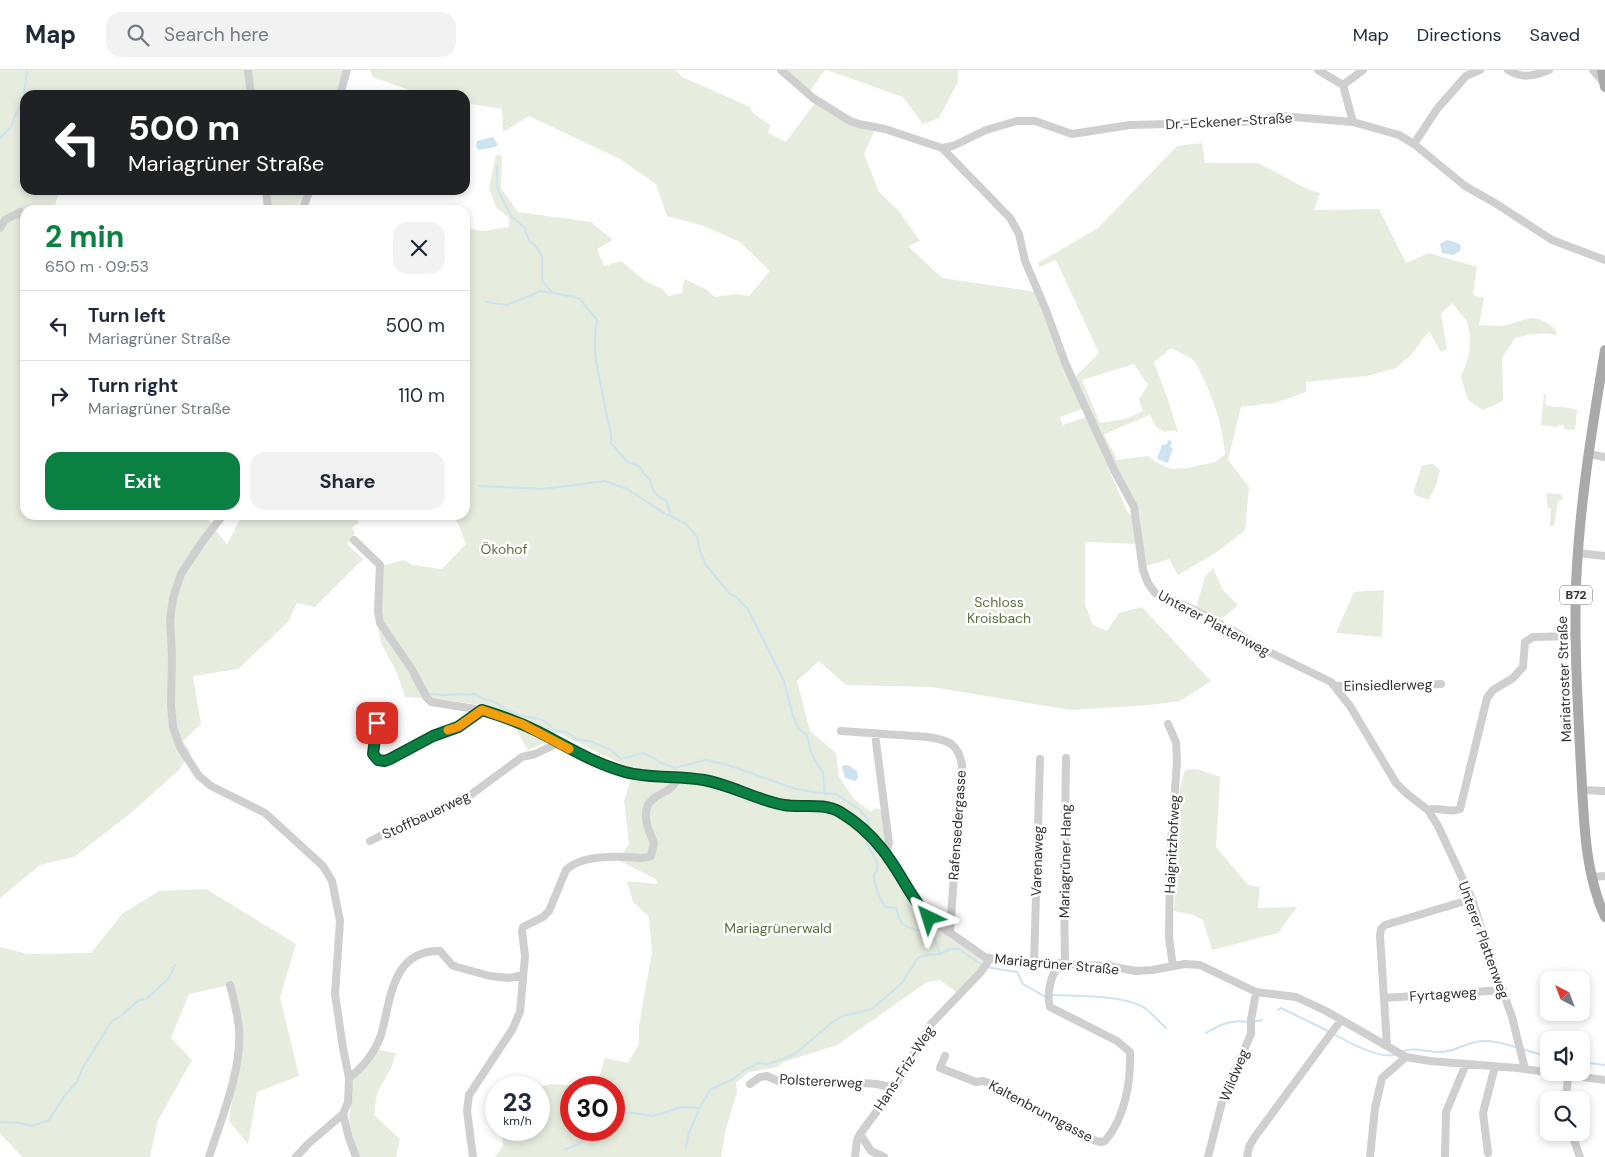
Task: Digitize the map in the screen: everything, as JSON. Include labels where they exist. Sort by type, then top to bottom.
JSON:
[{"type":"main road","points":[[1602,70],[1605,85]]},
{"type":"main road","name":"Mariatroster Straße","points":[[1605,350],[1578,553],[1575,615],[1583,790],[1591,877],[1605,917]]},
{"type":"street","points":[[248,70],[250,90]]},
{"type":"street","points":[[341,90],[347,70]]},
{"type":"street","name":"Unterer Plattenweg","points":[[781,70],[813,98],[850,121],[885,129],[942,148],[1010,218],[1019,234],[1025,261],[1046,310],[1066,365],[1114,470],[1134,507],[1143,570],[1148,583],[1155,593],[1194,610],[1259,647],[1335,686],[1350,706],[1396,783],[1428,810],[1438,826],[1472,899],[1503,990],[1525,1069]]},
{"type":"street","points":[[1318,70],[1343,85],[1353,122]]},
{"type":"street","points":[[1343,85],[1363,70]]},
{"type":"street","points":[[1414,144],[1437,109],[1466,76],[1480,70]]},
{"type":"street","points":[[1508,70],[1516,75],[1531,76],[1549,70]]},
{"type":"street","points":[[1593,70],[1605,85]]},
{"type":"street","name":"Dr.-Eckener-Straße","points":[[942,148],[952,146],[986,130],[1017,121],[1035,121],[1072,134],[1130,125],[1242,122],[1281,116],[1353,122],[1399,135],[1414,144],[1465,186],[1552,240],[1605,260]]},
{"type":"street","points":[[304,205],[308,195]]},
{"type":"street","points":[[302,205],[307,199]]},
{"type":"street","points":[[0,228],[5,220],[20,212]]},
{"type":"street","points":[[1590,454],[1605,457]]},
{"type":"street","points":[[219,520],[181,574],[173,598],[170,636],[173,727],[180,747],[199,776],[207,784],[265,814],[323,866],[332,881],[340,921],[335,994],[342,1048],[349,1078],[348,1102],[343,1114],[309,1143],[296,1157]]},
{"type":"street","name":"Mariagrüner Straße","points":[[354,540],[380,565],[378,611],[380,623],[412,668],[426,698],[431,702],[482,710],[522,724],[592,761],[628,772],[704,780],[760,800],[781,805],[794,807],[828,806],[839,811],[863,830],[886,854],[929,918],[982,955],[987,964],[1062,963],[1108,966],[1136,971],[1194,964],[1200,965],[1256,992],[1296,997],[1401,1054],[1466,1064],[1540,1071]]},
{"type":"street","points":[[1578,553],[1605,556]]},
{"type":"street","points":[[1428,810],[1434,808],[1454,812],[1460,809],[1487,698],[1493,690],[1513,678],[1523,667],[1525,642],[1533,637],[1576,636]]},
{"type":"street","name":"Einsiedlerweg","points":[[1335,686],[1441,684]]},
{"type":"street","points":[[360,730],[361,718],[376,720],[373,754],[378,760],[385,761],[433,736],[458,727],[482,710]]},
{"type":"street","name":"Haignitzhofweg","points":[[1168,724],[1176,742],[1177,762],[1170,866],[1169,938],[1173,966]]},
{"type":"street","name":"Rafensedergasse","points":[[841,731],[943,739],[958,750],[962,765],[950,932]]},
{"type":"street","points":[[874,734],[889,843],[886,854]]},
{"type":"street","name":"Stoffbauerweg","points":[[370,841],[418,818],[465,799],[522,757],[535,754],[558,743]]},
{"type":"street","name":"Mariagrüner Hang","points":[[1062,963],[1066,758]]},
{"type":"street","name":"Varenaweg","points":[[1034,963],[1040,759]]},
{"type":"street","points":[[473,1157],[468,1111],[469,1096],[512,1030],[520,1012],[525,956],[523,927],[543,917],[549,911],[566,870],[570,866],[601,857],[625,856],[645,858],[651,856],[654,843],[647,828],[646,808],[652,800],[673,788],[678,778]]},
{"type":"street","points":[[1583,790],[1605,791]]},
{"type":"street","points":[[1591,877],[1605,876]]},
{"type":"street","points":[[1387,1046],[1381,929],[1385,925],[1472,899]]},
{"type":"street","points":[[349,1078],[358,1071],[372,1053],[381,1036],[391,990],[399,974],[416,954],[433,950],[440,951],[456,967],[490,976],[509,978],[523,975]]},
{"type":"street","name":"Kaltenbrunngasse","points":[[945,1056],[940,1068],[976,1082],[983,1081],[1096,1141],[1105,1141],[1119,1120],[1130,1072],[1130,1052],[1117,1041],[1050,1007],[1047,996],[1057,968],[1062,963]]},
{"type":"street","name":"Hans-Friz-Weg","points":[[855,1157],[857,1140],[860,1134],[894,1088],[931,1024],[987,964]]},
{"type":"street","points":[[208,1157],[233,1082],[238,1047],[239,1032],[230,984]]},
{"type":"street","name":"Fyrtagweg","points":[[1384,998],[1503,990]]},
{"type":"street","name":"Wildweg","points":[[1208,1157],[1223,1098],[1251,1034],[1256,992]]},
{"type":"street","points":[[1248,1157],[1249,1147],[1254,1138],[1341,1020]]},
{"type":"street","points":[[1370,1157],[1375,1108],[1382,1078],[1401,1054]]},
{"type":"street","points":[[1445,1157],[1446,1112],[1466,1064]]},
{"type":"street","points":[[1488,1153],[1483,1112],[1495,1066]]},
{"type":"street","name":"Polstererweg","points":[[750,1084],[760,1077],[767,1076],[778,1081],[790,1079],[854,1082],[894,1088]]},
{"type":"street","name":"Mariagrüner Straße","points":[[1590,1078],[1605,1080]]},
{"type":"street","points":[[343,1114],[356,1157]]},
{"type":"street","points":[[860,1134],[871,1151],[884,1157]]},
{"type":"street","points":[[1574,1141],[1580,1157]]},
{"type":"green space","points":[[0,70],[245,70],[248,90],[20,90],[20,195],[58,195],[55,205],[20,205],[20,520],[209,520],[227,545],[240,520],[358,520],[359,522],[352,528],[355,533],[347,544],[363,559],[315,607],[297,603],[288,622],[238,669],[193,676],[201,724],[183,741],[191,752],[180,769],[132,812],[74,857],[40,865],[0,898]]},
{"type":"green space","points":[[251,70],[344,70],[338,90],[253,90]]},
{"type":"green space","points":[[370,70],[676,70],[682,77],[750,107],[754,114],[770,125],[768,133],[786,142],[815,103],[781,70],[825,70],[810,91],[850,121],[876,127],[864,154],[879,192],[899,211],[920,241],[908,246],[942,278],[1036,292],[1082,409],[1060,417],[1063,425],[1086,417],[1127,511],[1139,524],[1140,513],[1111,458],[1074,378],[1099,353],[1056,260],[1039,267],[1038,263],[1098,228],[1177,146],[1202,143],[1205,163],[1258,163],[1309,190],[1320,193],[1314,210],[1379,209],[1406,263],[1429,253],[1477,267],[1473,295],[1484,298],[1479,325],[1504,326],[1532,318],[1542,320],[1548,324],[1555,329],[1557,335],[1536,334],[1515,338],[1502,358],[1503,401],[1483,410],[1468,400],[1461,377],[1469,355],[1470,335],[1467,321],[1452,303],[1441,314],[1447,349],[1441,352],[1429,331],[1411,355],[1396,368],[1366,376],[1306,382],[1306,392],[1274,403],[1241,407],[1228,460],[1249,487],[1245,530],[1217,552],[1178,575],[1169,559],[1146,566],[1141,544],[1085,542],[1085,604],[1093,625],[1107,631],[1119,613],[1142,607],[1211,681],[1180,701],[1071,710],[932,687],[846,685],[819,661],[797,681],[810,731],[836,753],[839,777],[854,799],[871,812],[876,808],[883,811],[893,871],[911,905],[926,921],[953,937],[985,961],[958,993],[940,980],[927,982],[837,1045],[783,1062],[778,1067],[749,1072],[736,1083],[737,1092],[725,1132],[721,1157],[495,1157],[503,1146],[503,1141],[550,1141],[551,1084],[560,1085],[560,1141],[625,1141],[625,1076],[599,1076],[605,1058],[628,1063],[639,1044],[639,1025],[652,952],[649,917],[633,902],[627,881],[657,884],[656,879],[618,860],[629,844],[624,801],[634,770],[558,733],[554,739],[528,750],[515,728],[499,720],[487,706],[439,699],[405,697],[397,673],[381,643],[374,608],[379,573],[382,566],[403,560],[413,565],[442,569],[466,544],[455,520],[470,520],[470,229],[483,231],[509,227],[509,218],[496,207],[489,188],[496,155],[502,156],[501,188],[518,212],[591,222],[613,240],[597,249],[604,266],[621,261],[645,281],[662,289],[669,296],[682,293],[684,279],[706,289],[715,297],[736,294],[749,296],[770,271],[740,242],[704,226],[667,216],[656,184],[620,159],[529,116],[503,132],[502,109],[470,104],[470,90],[409,90],[373,77]],"holes":[[[1171,348],[1191,358],[1196,363],[1211,396],[1224,441],[1225,454],[1215,462],[1188,468],[1171,469],[1148,456],[1117,460],[1104,434],[1150,415],[1156,427],[1165,432],[1173,430],[1178,432],[1154,362]],[[1134,364],[1148,385],[1139,399],[1143,411],[1126,419],[1100,423],[1082,380]]]},
{"type":"green space","points":[[827,70],[958,70],[958,82],[939,118],[923,124],[903,97]]},
{"type":"green space","points":[[270,195],[304,195],[297,205],[271,205]]},
{"type":"green space","points":[[1544,394],[1546,395],[1545,403],[1547,406],[1577,410],[1575,430],[1564,429],[1564,425],[1558,425],[1558,427],[1541,425]]},
{"type":"green space","points":[[1433,464],[1440,470],[1429,500],[1415,495],[1414,490],[1422,465]]},
{"type":"green space","points":[[1546,493],[1560,494],[1563,498],[1558,502],[1554,526],[1550,526],[1551,509],[1548,508]]},
{"type":"green space","points":[[1213,568],[1223,590],[1238,605],[1224,617],[1220,618],[1220,622],[1196,608],[1205,577]]},
{"type":"green space","points":[[1384,590],[1382,637],[1336,633],[1354,592]]},
{"type":"green space","points":[[1197,769],[1220,777],[1216,847],[1248,885],[1260,887],[1258,908],[1297,907],[1278,933],[1212,950],[1203,920],[1194,915],[1174,911],[1178,795],[1185,770]]},
{"type":"green space","points":[[206,889],[296,944],[280,997],[299,1076],[257,1092],[248,1144],[229,1121],[239,1047],[230,985],[189,994],[171,1038],[192,1060],[158,1120],[150,1157],[22,1157],[0,1133],[0,947],[28,954],[91,953],[123,913],[159,891]]},
{"type":"green space","points":[[379,1050],[396,1053],[391,1068],[377,1093],[374,1115],[400,1139],[396,1157],[360,1157],[349,1120],[353,1078]]},
{"type":"water","points":[[493,137],[498,145],[495,147],[479,150],[476,147],[477,141]]},
{"type":"water","points":[[1447,240],[1458,243],[1461,246],[1460,251],[1453,255],[1442,253],[1440,244]]},
{"type":"water","points":[[1168,440],[1172,441],[1170,447],[1173,448],[1168,463],[1157,459],[1162,445],[1167,444]]},
{"type":"water","points":[[848,765],[857,771],[858,777],[856,781],[845,778],[842,767]]},
{"type":"waterway","points":[[25,90],[27,70]]},
{"type":"waterway","points":[[0,138],[11,127],[20,107]]},
{"type":"waterway","points":[[497,167],[497,187],[511,216],[524,227],[529,241],[535,245],[542,256],[542,281],[553,293],[579,298],[597,320],[595,354],[611,443],[627,462],[639,466],[650,479],[655,493],[666,501],[671,516],[686,524],[697,537],[706,565],[729,593],[747,608],[784,681],[798,728],[807,735],[812,755],[823,773],[825,794]]},
{"type":"waterway","points":[[486,302],[507,305],[541,291],[553,293]]},
{"type":"waterway","points":[[479,486],[543,489],[605,481],[627,489],[669,516]]},
{"type":"waterway","points":[[429,694],[476,694],[522,716],[544,721],[553,730],[566,732],[579,740],[590,741],[611,750],[621,759],[643,753],[675,768],[705,760],[725,764],[796,789],[836,794],[859,809],[867,818],[869,824],[868,832]]},
{"type":"waterway","points":[[868,839],[866,843],[877,863],[874,875],[875,883],[885,907],[896,908],[900,921],[906,926],[932,932],[940,954]]},
{"type":"waterway","points":[[686,1147],[688,1135],[701,1105],[711,1089],[732,1080],[758,1063],[768,1064],[795,1054],[831,1023],[843,1016],[872,1009],[902,983],[918,958],[940,954],[950,949],[959,949],[982,965]]},
{"type":"waterway","points":[[0,1122],[20,1123],[31,1126],[49,1120],[65,1095],[77,1082],[82,1069],[112,1021],[139,1000],[146,999],[153,993],[169,978],[175,965]]},
{"type":"waterway","points":[[986,967],[1017,972],[1023,984],[1044,996]]},
{"type":"waterway","points":[[1052,995],[1101,997],[1138,1004],[1151,1013],[1166,1028]]},
{"type":"waterway","points":[[1278,1010],[1281,1008],[1330,1032]]},
{"type":"waterway","points":[[1252,1022],[1262,1020]]},
{"type":"waterway","points":[[1206,1033],[1230,1022],[1248,1022]]},
{"type":"waterway","points":[[1334,1034],[1374,1053],[1383,1055],[1397,1054]]},
{"type":"waterway","points":[[1401,1052],[1406,1050],[1443,1052],[1481,1041],[1497,1042],[1518,1048]]},
{"type":"waterway","points":[[1522,1049],[1540,1054]]},
{"type":"waterway","points":[[1590,1063],[1605,1065]]},
{"type":"waterway","points":[[625,1113],[653,1116],[681,1107],[699,1108]]},
{"type":"waterway","points":[[565,1149],[579,1144],[582,1141]]},
{"type":"slow traffic","points":[[448,730],[458,727],[482,710],[522,724],[569,749]]},
{"type":"route","points":[[377,723],[373,754],[378,760],[385,761],[390,759],[433,736],[458,727],[482,710],[522,724],[604,766],[628,772],[704,780],[723,785],[760,800],[781,805],[794,807],[828,806],[839,811],[875,841],[886,854],[914,900],[929,918]]},
{"type":"park label","name":"Ökohof","points":[[504,549]]},
{"type":"park label","name":"Schloss Kroisbach","points":[[999,610]]},
{"type":"park label","name":"Mariagrünerwald","points":[[778,928]]}]
